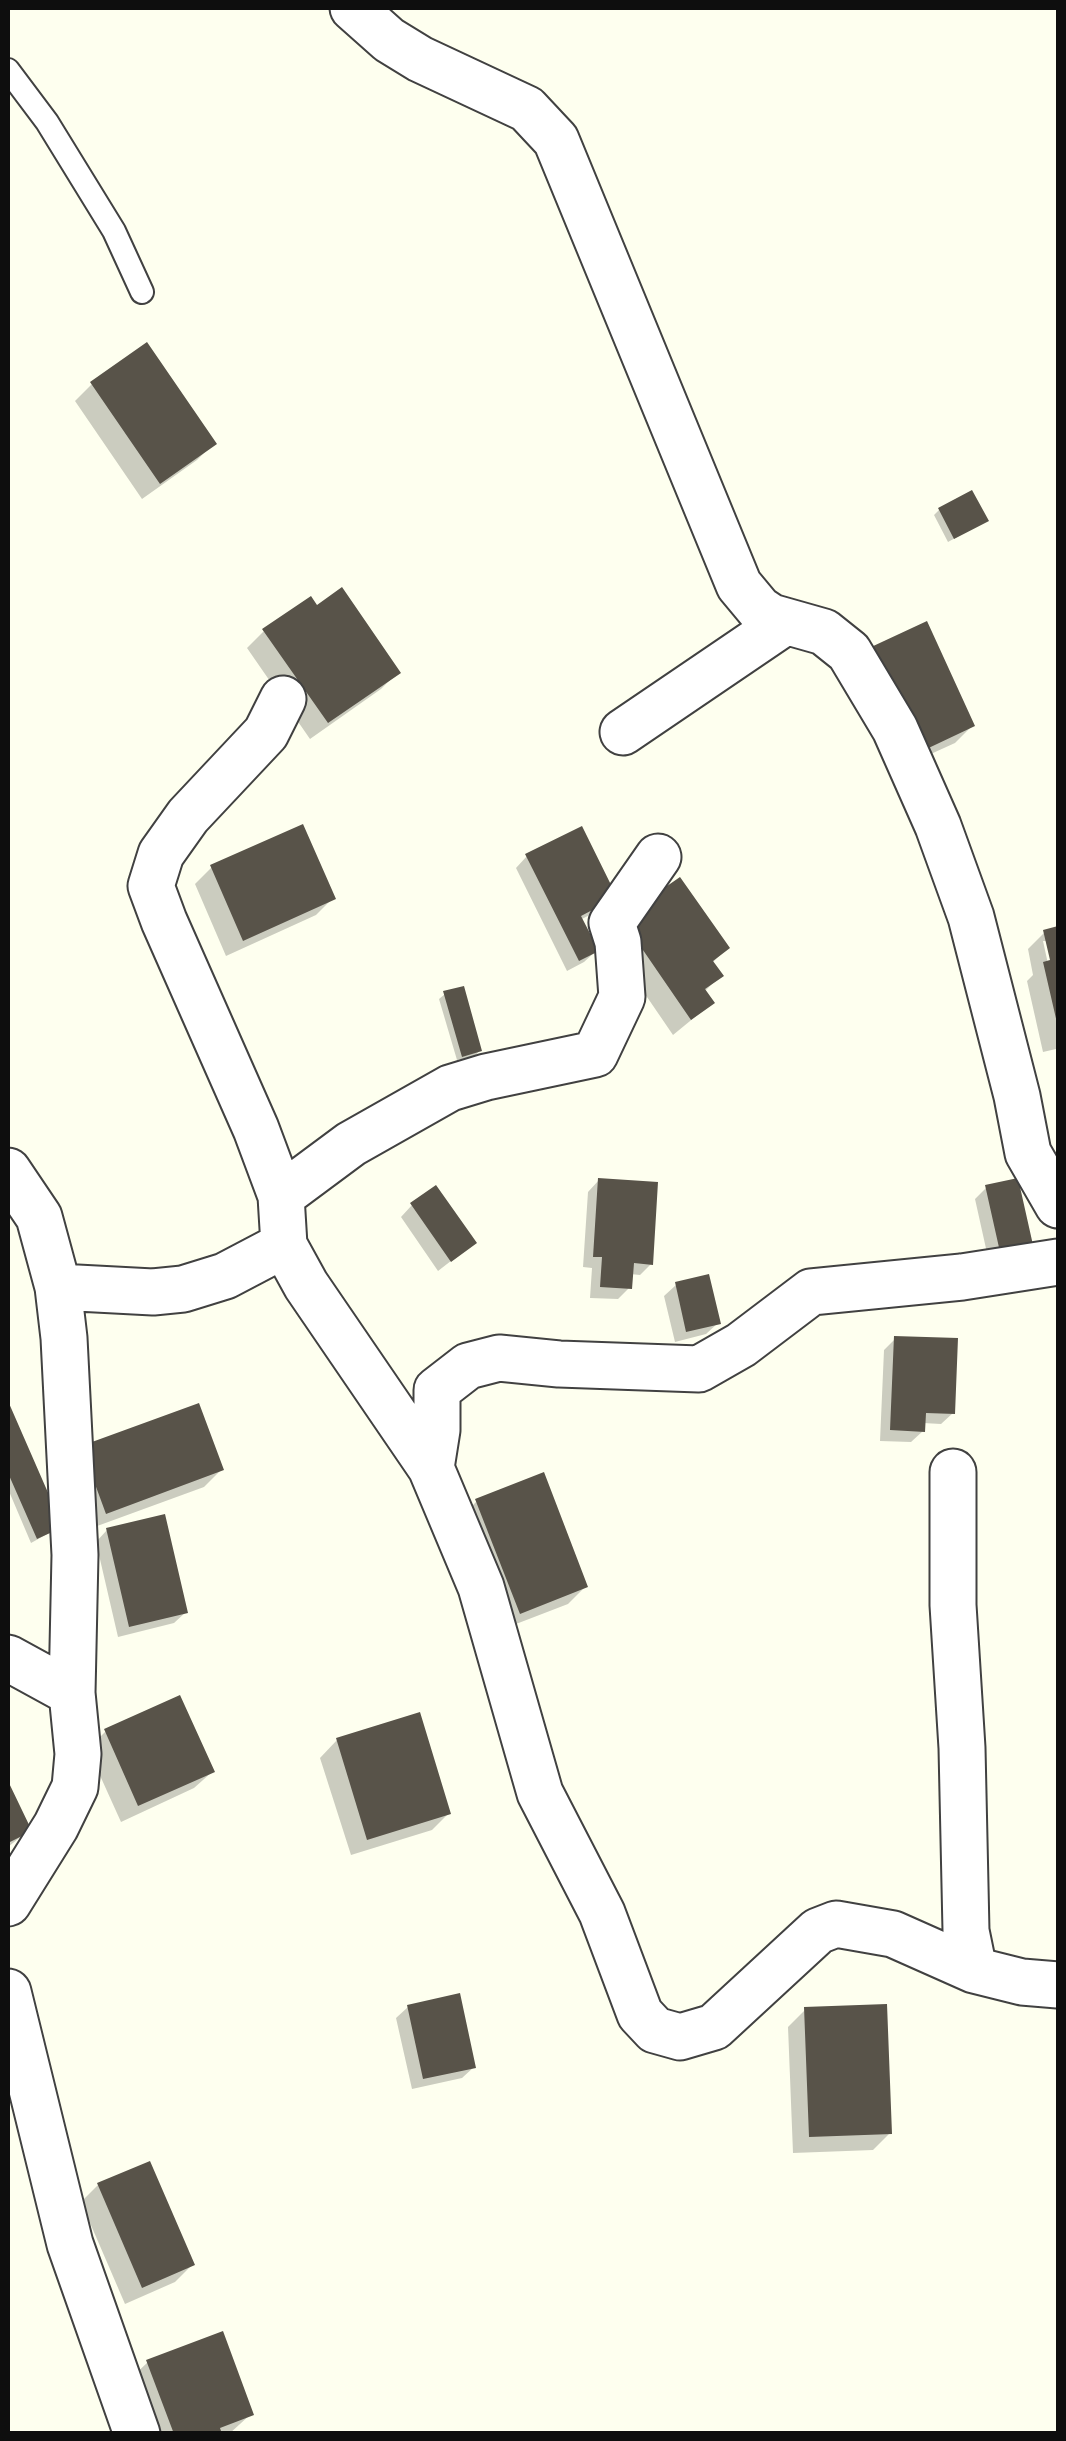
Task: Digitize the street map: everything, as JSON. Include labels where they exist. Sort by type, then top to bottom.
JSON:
[{"type":"street","points":[[353,8],[388,40],[420,59],[527,108],[556,140],[739,585],[758,609],[785,622],[824,632],[849,652],[895,729],[938,826],[970,917],[1028,1153],[1058,1205]]},
{"type":"street","points":[[623,732],[785,622]]},
{"type":"street","points":[[283,699],[266,733],[188,816],[161,854],[151,886],[256,1128],[281,1196],[284,1245],[306,1285],[432,1468],[481,1587],[540,1793],[602,1913],[640,2014],[655,2030],[680,2038],[714,2027],[818,1931],[836,1924],[893,1934],[974,1970],[1022,1982],[1058,1985]]},
{"type":"street","points":[[281,1196],[351,1144],[450,1088],[595,1054],[622,997],[618,942],[612,923],[658,858]]},
{"type":"street","points":[[8,1170],[38,1217],[58,1288],[64,1338],[74,1556],[72,1692],[78,1754],[74,1787],[56,1826],[8,1903]]},
{"type":"street","points":[[58,1288],[153,1292],[184,1289],[225,1276],[284,1245]]},
{"type":"street","points":[[432,1468],[437,1390],[468,1366],[499,1358],[577,1365],[700,1368],[770,1325],[812,1292],[1058,1262]]},
{"type":"street","points":[[953,1472],[953,1605],[962,1748],[966,1932],[974,1970]]},
{"type":"street","points":[[8,1658],[72,1692]]},
{"type":"street","points":[[8,1992],[70,2244],[137,2434]]},
{"type":"lane","points":[[8,70],[47,122],[114,231],[142,292]]},
{"type":"building","points":[[147,342],[217,444],[160,484],[90,382]]},
{"type":"building","points":[[972,490],[989,521],[954,539],[938,508]]},
{"type":"building","points":[[342,587],[401,673],[328,723],[262,629],[311,596],[317,605]]},
{"type":"building","points":[[927,621],[975,726],[918,753],[869,648]]},
{"type":"building","points":[[303,824],[336,899],[243,941],[210,865]]},
{"type":"building","points":[[582,826],[617,897],[581,916],[599,951],[579,961],[525,854]]},
{"type":"building","points":[[680,877],[730,948],[713,961],[724,976],[705,989],[715,1003],[691,1020],[621,918]]},
{"type":"building","points":[[1058,926],[1057,1023],[1043,962],[1050,960],[1043,930]]},
{"type":"building","points":[[464,986],[482,1051],[462,1057],[443,991]]},
{"type":"building","points":[[598,1178],[658,1182],[653,1265],[634,1263],[632,1289],[600,1287],[602,1257],[593,1257]]},
{"type":"building","points":[[1018,1178],[1033,1245],[1000,1252],[985,1185]]},
{"type":"building","points":[[436,1185],[477,1243],[451,1262],[410,1203]]},
{"type":"building","points":[[709,1274],[721,1324],[686,1332],[675,1282]]},
{"type":"building","points":[[894,1336],[958,1338],[955,1414],[926,1413],[925,1432],[890,1430]]},
{"type":"building","points":[[8,1401],[63,1527],[37,1539],[8,1473]]},
{"type":"building","points":[[199,1403],[224,1470],[106,1514],[81,1446]]},
{"type":"building","points":[[544,1472],[588,1587],[520,1614],[475,1499]]},
{"type":"building","points":[[165,1514],[188,1613],[129,1627],[106,1528]]},
{"type":"building","points":[[180,1695],[215,1772],[138,1806],[104,1729]]},
{"type":"building","points":[[420,1712],[451,1814],[367,1840],[336,1738]]},
{"type":"building","points":[[8,1781],[32,1831],[8,1843]]},
{"type":"building","points":[[460,1993],[476,2068],[423,2079],[407,2005]]},
{"type":"building","points":[[887,2004],[892,2134],[809,2137],[804,2007]]},
{"type":"building","points":[[150,2161],[195,2265],[142,2288],[97,2183]]},
{"type":"building","points":[[223,2331],[254,2415],[220,2428],[222,2434],[174,2434],[146,2360]]}]
